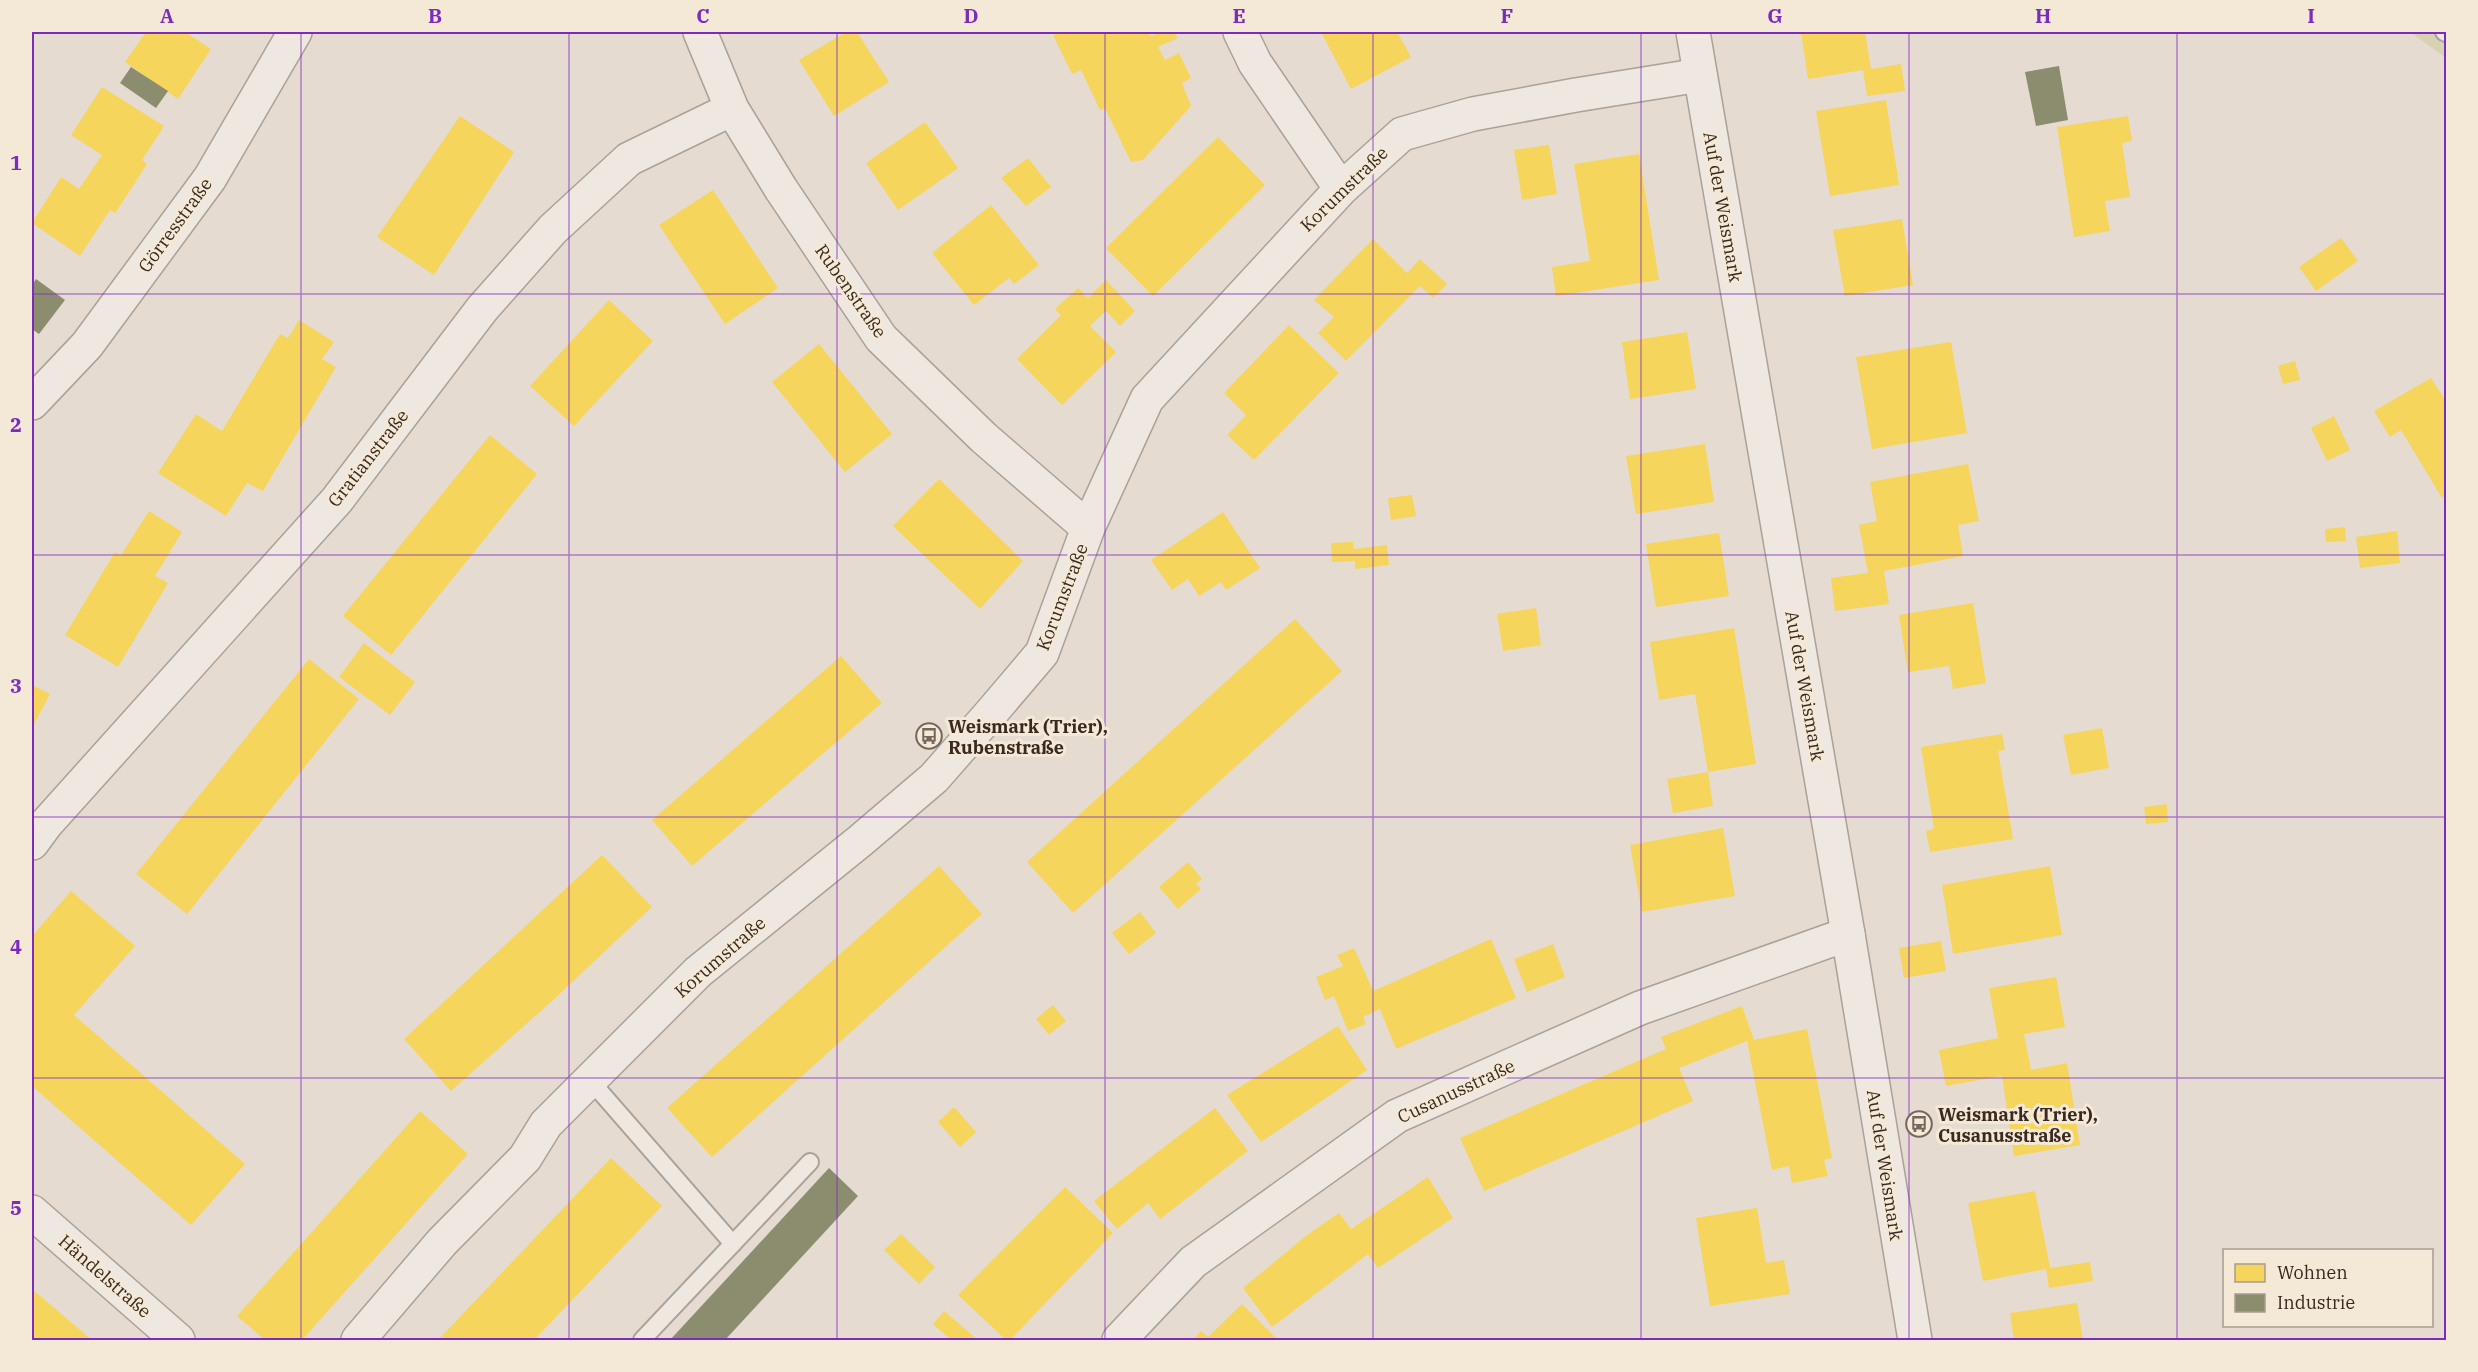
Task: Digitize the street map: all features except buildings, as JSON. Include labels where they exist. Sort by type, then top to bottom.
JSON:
[{"type":"street","name":"Görresstraße","points":[[32,403],[87,345],[210,178],[295,32]]},
{"type":"street","name":"Rubenstraße","points":[[700,32],[732,109],[781,189],[881,338],[984,438],[1088,528]]},
{"type":"street","points":[[1240,32],[1255,63],[1341,189]]},
{"type":"street","name":"Auf der Weismark","points":[[1693,32],[1848,934],[1915,1341]]},
{"type":"street","name":"Korumstraße","points":[[358,1341],[442,1242],[525,1158],[546,1124],[698,972],[934,778],[1042,653],[1088,528],[1146,399],[1341,189],[1402,134],[1473,114],[1700,75]]},
{"type":"street","name":"Gratianstraße","points":[[32,843],[46,824],[337,500],[482,309],[553,229],[629,159],[732,109]]},
{"type":"street","name":"Cusanusstraße","points":[[1119,1341],[1193,1262],[1397,1116],[1640,1008],[1848,934]]},
{"type":"street","name":"Händelstraße","points":[[32,1212],[178,1341]]},
{"type":"lane","points":[[590,1080],[733,1244]]},
{"type":"lane","points":[[642,1341],[810,1162]]},
{"type":"shaded area","points":[[2410,32],[2446,32],[2446,58]]},
{"type":"place","name":"Weismark (Trier), Rubenstraße","points":[[929,736]]},
{"type":"place","name":"Weismark (Trier), Cusanusstraße","points":[[1919,1124]]}]
